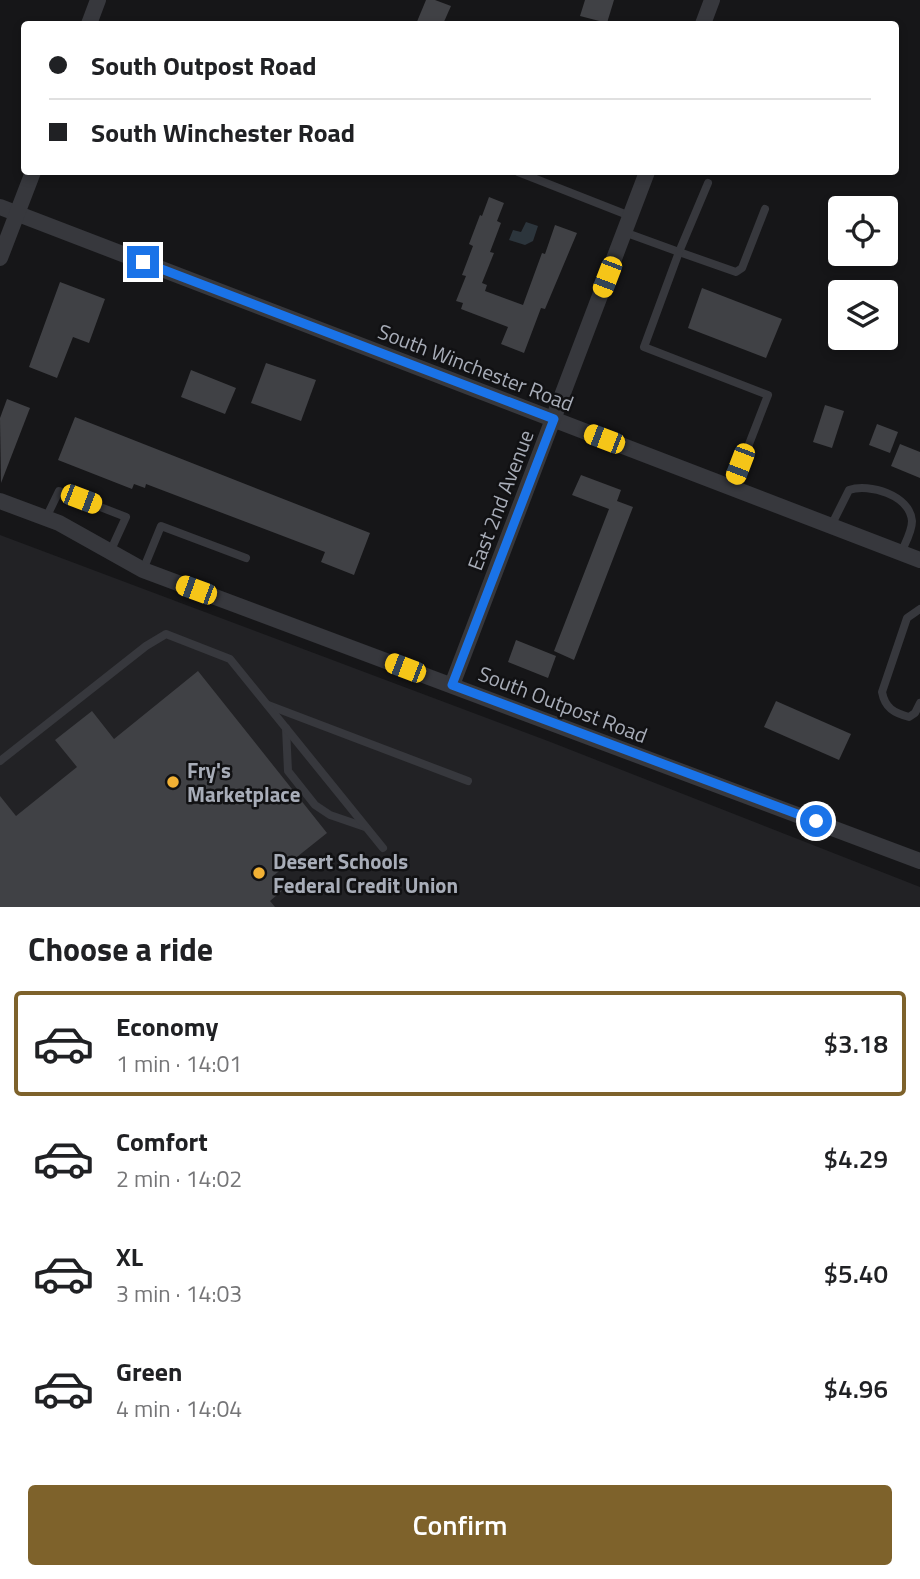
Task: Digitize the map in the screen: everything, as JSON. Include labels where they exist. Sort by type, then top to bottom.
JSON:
[{"type":"street","points":[[90,21],[98,0]]},
{"type":"street","points":[[704,21],[712,0]]},
{"type":"street","points":[[0,258],[32,175]]},
{"type":"street","name":"East 2nd Avenue","points":[[452,685],[646,175]]},
{"type":"street","name":"South Winchester Road","points":[[0,207],[920,560]]},
{"type":"street","name":"South Outpost Road","points":[[0,501],[46,518],[144,570],[920,860]]},
{"type":"lane","points":[[526,175],[630,216]]},
{"type":"lane","points":[[708,183],[644,347],[768,395],[732,488]]},
{"type":"lane","points":[[624,232],[736,272],[742,268],[765,209]]},
{"type":"lane","points":[[831,526],[849,490],[858,487],[887,494],[908,509],[912,520],[901,553]]},
{"type":"lane","points":[[46,518],[58,491],[125,517],[110,552]]},
{"type":"lane","points":[[144,570],[161,526],[246,558]]},
{"type":"lane","points":[[920,609],[907,618],[882,692],[884,702],[890,710],[900,715],[909,717],[920,704]]},
{"type":"lane","points":[[0,761],[146,646],[166,634],[230,659],[383,848]]},
{"type":"lane","points":[[267,705],[468,781]]},
{"type":"lane","points":[[286,728],[288,771],[308,796],[330,815],[368,828]]},
{"type":"shaded area","points":[[526,222],[538,226],[533,241],[525,245],[509,240],[513,230],[521,232]]},
{"type":"shaded area","points":[[0,535],[548,741],[920,887],[920,907],[0,907]]},
{"type":"building","points":[[426,0],[435,0],[451,6],[444,21],[417,21]]},
{"type":"building","points":[[585,0],[614,0],[608,21],[580,16]]},
{"type":"building","points":[[489,197],[504,203],[497,221],[501,223],[490,252],[494,253],[482,283],[487,285],[485,291],[523,305],[555,225],[577,233],[545,309],[541,308],[524,353],[501,344],[508,327],[461,309],[463,303],[456,301],[466,276],[462,275],[473,246],[469,244]]},
{"type":"building","points":[[60,282],[105,299],[89,343],[73,337],[57,378],[29,367]]},
{"type":"building","points":[[702,288],[782,319],[766,358],[688,328]]},
{"type":"building","points":[[266,363],[316,380],[301,421],[251,403]]},
{"type":"building","points":[[191,370],[236,388],[225,414],[181,397]]},
{"type":"building","points":[[7,399],[30,408],[1,483],[0,418]]},
{"type":"building","points":[[825,405],[844,411],[832,448],[813,442]]},
{"type":"building","points":[[75,417],[370,533],[354,575],[321,562],[325,552],[146,484],[145,488],[134,484],[132,489],[58,460]]},
{"type":"building","points":[[877,424],[898,432],[890,453],[869,445]]},
{"type":"building","points":[[900,444],[920,452],[920,478],[891,466]]},
{"type":"building","points":[[581,475],[621,490],[617,501],[633,507],[574,660],[554,651],[609,509],[572,495]]},
{"type":"building","points":[[516,640],[556,656],[548,678],[508,662]]},
{"type":"building","name":"Fry's Marketplace","points":[[198,671],[327,833],[273,876],[284,889],[270,901],[275,907],[0,907],[0,796],[16,816],[77,767],[55,740],[92,711],[114,739]]},
{"type":"building","points":[[776,701],[851,734],[839,760],[764,727]]},
{"type":"place","name":"Fry's Marketplace","points":[[173,782]]},
{"type":"place","name":"Desert Schools Federal Credit Union","points":[[259,873]]},
{"type":"route","points":[[143,262],[554,419],[452,685],[816,821]]}]
